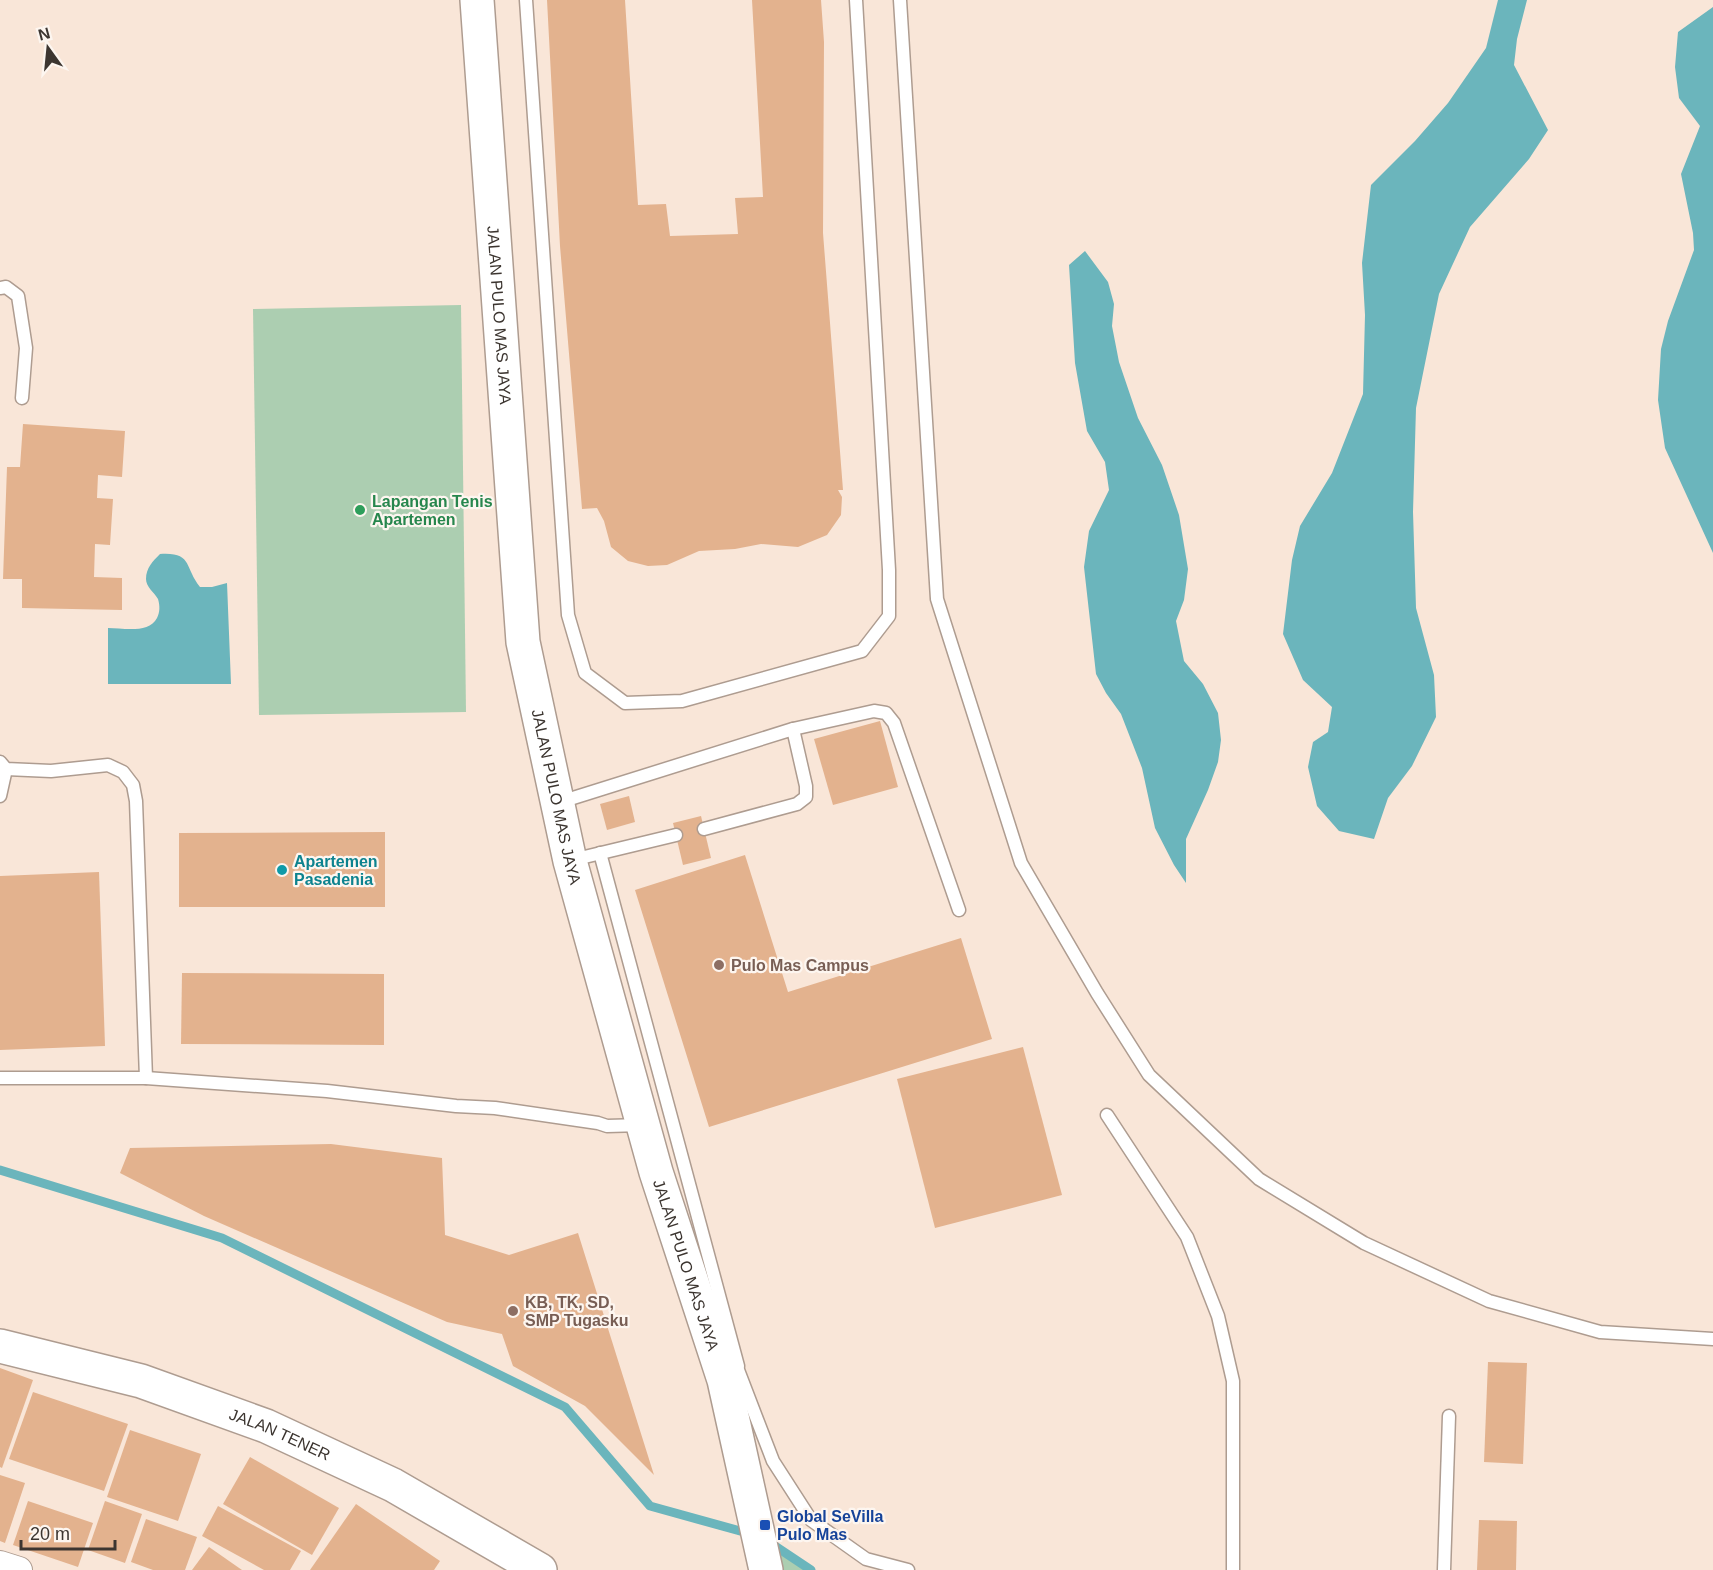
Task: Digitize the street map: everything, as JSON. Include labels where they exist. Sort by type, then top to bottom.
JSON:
[{"type":"street","name":"JALAN PULO MAS JAYA","points":[[477,0],[523,642],[556,804],[585,857],[643,1125],[656,1172],[731,1375],[755,1526],[766,1570]]},
{"type":"street","name":"JALAN TENER","points":[[0,1346],[141,1381],[266,1426],[393,1485],[540,1570]]},
{"type":"street","points":[[0,1564],[19,1570]]},
{"type":"lane","points":[[526,0],[568,615],[585,673],[625,703],[682,701],[862,651],[889,616],[889,570],[856,0]]},
{"type":"lane","points":[[900,0],[937,599],[1021,863],[1097,993],[1149,1075],[1259,1179],[1364,1243],[1489,1301],[1600,1332],[1713,1339]]},
{"type":"lane","points":[[0,288],[6,287],[18,296],[26,348],[22,398]]},
{"type":"lane","points":[[556,804],[793,729],[874,711],[886,713],[894,723],[959,910]]},
{"type":"lane","points":[[704,829],[797,804],[806,797],[806,786],[793,729]]},
{"type":"lane","points":[[0,796],[3,766],[51,771],[108,765],[123,772],[133,785],[136,801],[146,1078]]},
{"type":"lane","points":[[676,835],[585,857],[731,1375],[772,1461],[811,1520],[866,1559],[908,1570]]},
{"type":"lane","points":[[0,1078],[146,1078],[360,1094],[456,1106],[495,1108],[607,1126],[643,1125]]},
{"type":"lane","points":[[1107,1115],[1187,1237],[1218,1316],[1233,1381],[1233,1570]]},
{"type":"lane","points":[[1444,1570],[1449,1416]]},
{"type":"green space","name":"Lapangan Tenis Apartemen","points":[[461,305],[466,712],[259,715],[253,309]]},
{"type":"green space","points":[[760,1536],[811,1570],[767,1570]]},
{"type":"water","points":[[1498,0],[1527,0],[1517,39],[1514,65],[1548,130],[1529,159],[1470,227],[1439,294],[1416,408],[1413,512],[1416,608],[1434,675],[1436,717],[1412,766],[1388,798],[1374,839],[1339,831],[1317,806],[1308,767],[1313,742],[1328,732],[1332,707],[1303,680],[1283,634],[1292,560],[1300,526],[1332,473],[1363,394],[1365,315],[1362,263],[1371,185],[1415,141],[1448,103],[1486,48]]},
{"type":"water","points":[[1713,7],[1713,553],[1665,448],[1658,400],[1661,349],[1668,321],[1694,250],[1693,233],[1681,174],[1700,126],[1679,98],[1675,67],[1678,32]]},
{"type":"water","points":[[1085,251],[1108,282],[1114,304],[1112,326],[1119,362],[1138,418],[1162,465],[1179,515],[1188,569],[1184,600],[1176,621],[1184,661],[1203,684],[1218,713],[1221,740],[1218,762],[1186,839],[1186,883],[1155,828],[1142,768],[1121,714],[1096,674],[1084,567],[1089,531],[1109,490],[1105,462],[1087,431],[1075,363],[1069,265]]},
{"type":"water","points":[[160,554],[171,554],[183,558],[200,587],[227,583],[231,684],[108,684],[108,628],[142,628],[153,623],[158,616],[158,599],[146,582],[146,575],[152,562]]},
{"type":"building","points":[[547,0],[625,0],[638,205],[666,204],[670,236],[738,234],[735,198],[763,197],[752,0],[821,0],[824,42],[823,233],[843,490],[838,490],[842,497],[841,515],[827,535],[798,547],[761,544],[735,549],[699,551],[667,565],[648,566],[628,561],[611,547],[604,521],[597,508],[582,509],[560,246]]},
{"type":"building","points":[[23,424],[125,431],[122,477],[98,475],[97,498],[113,499],[110,545],[95,544],[94,577],[122,578],[122,610],[22,608],[22,579],[3,579],[7,467],[20,467]]},
{"type":"building","points":[[880,721],[898,787],[833,805],[814,739]]},
{"type":"building","points":[[629,796],[635,822],[607,830],[600,804]]},
{"type":"building","points":[[701,816],[711,858],[683,865],[673,823]]},
{"type":"building","name":"Apartemen Pasadenia","points":[[385,832],[385,907],[179,907],[179,833]]},
{"type":"building","name":"Pulo Mas Campus","points":[[745,855],[788,992],[961,938],[992,1039],[709,1127],[635,890]]},
{"type":"building","points":[[99,872],[105,1046],[0,1050],[0,876]]},
{"type":"building","points":[[182,973],[384,974],[384,1045],[181,1044]]},
{"type":"building","points":[[1023,1047],[1062,1195],[935,1228],[897,1079]]},
{"type":"building","name":"KB, TK, SD, SMP Tugasku","points":[[331,1144],[442,1158],[445,1235],[509,1255],[578,1233],[654,1475],[585,1406],[513,1366],[502,1334],[447,1322],[204,1216],[120,1173],[130,1148]]},
{"type":"building","points":[[1488,1362],[1527,1363],[1523,1464],[1484,1462]]},
{"type":"building","points":[[0,1368],[33,1380],[2,1468],[0,1467]]},
{"type":"building","points":[[33,1392],[128,1424],[104,1491],[9,1459]]},
{"type":"building","points":[[130,1430],[201,1454],[178,1521],[107,1497]]},
{"type":"building","points":[[250,1457],[339,1508],[312,1555],[223,1504]]},
{"type":"building","points":[[0,1475],[25,1483],[5,1543],[0,1541]]},
{"type":"building","points":[[28,1501],[93,1523],[78,1567],[13,1545]]},
{"type":"building","points":[[105,1501],[142,1514],[125,1563],[88,1550]]},
{"type":"building","points":[[356,1504],[440,1561],[434,1570],[310,1570]]},
{"type":"building","points":[[218,1506],[301,1551],[290,1570],[264,1570],[202,1536]]},
{"type":"building","points":[[146,1519],[197,1537],[185,1570],[153,1570],[131,1562]]},
{"type":"building","points":[[1479,1520],[1517,1521],[1516,1570],[1477,1570]]},
{"type":"building","points":[[209,1547],[242,1570],[192,1570]]},
{"type":"waterway","points":[[0,1170],[222,1238],[565,1407],[650,1506],[751,1534]]},
{"type":"waterway","points":[[769,1542],[811,1570]]},
{"type":"place","name":"Lapangan Tenis Apartemen","points":[[360,510]]},
{"type":"place","name":"Apartemen Pasadenia","points":[[282,870]]},
{"type":"place","name":"Pulo Mas Campus","points":[[719,965]]},
{"type":"place","name":"KB, TK, SD, SMP Tugasku","points":[[513,1311]]},
{"type":"place","name":"Global SeVilla Pulo Mas","points":[[765,1525]]}]
